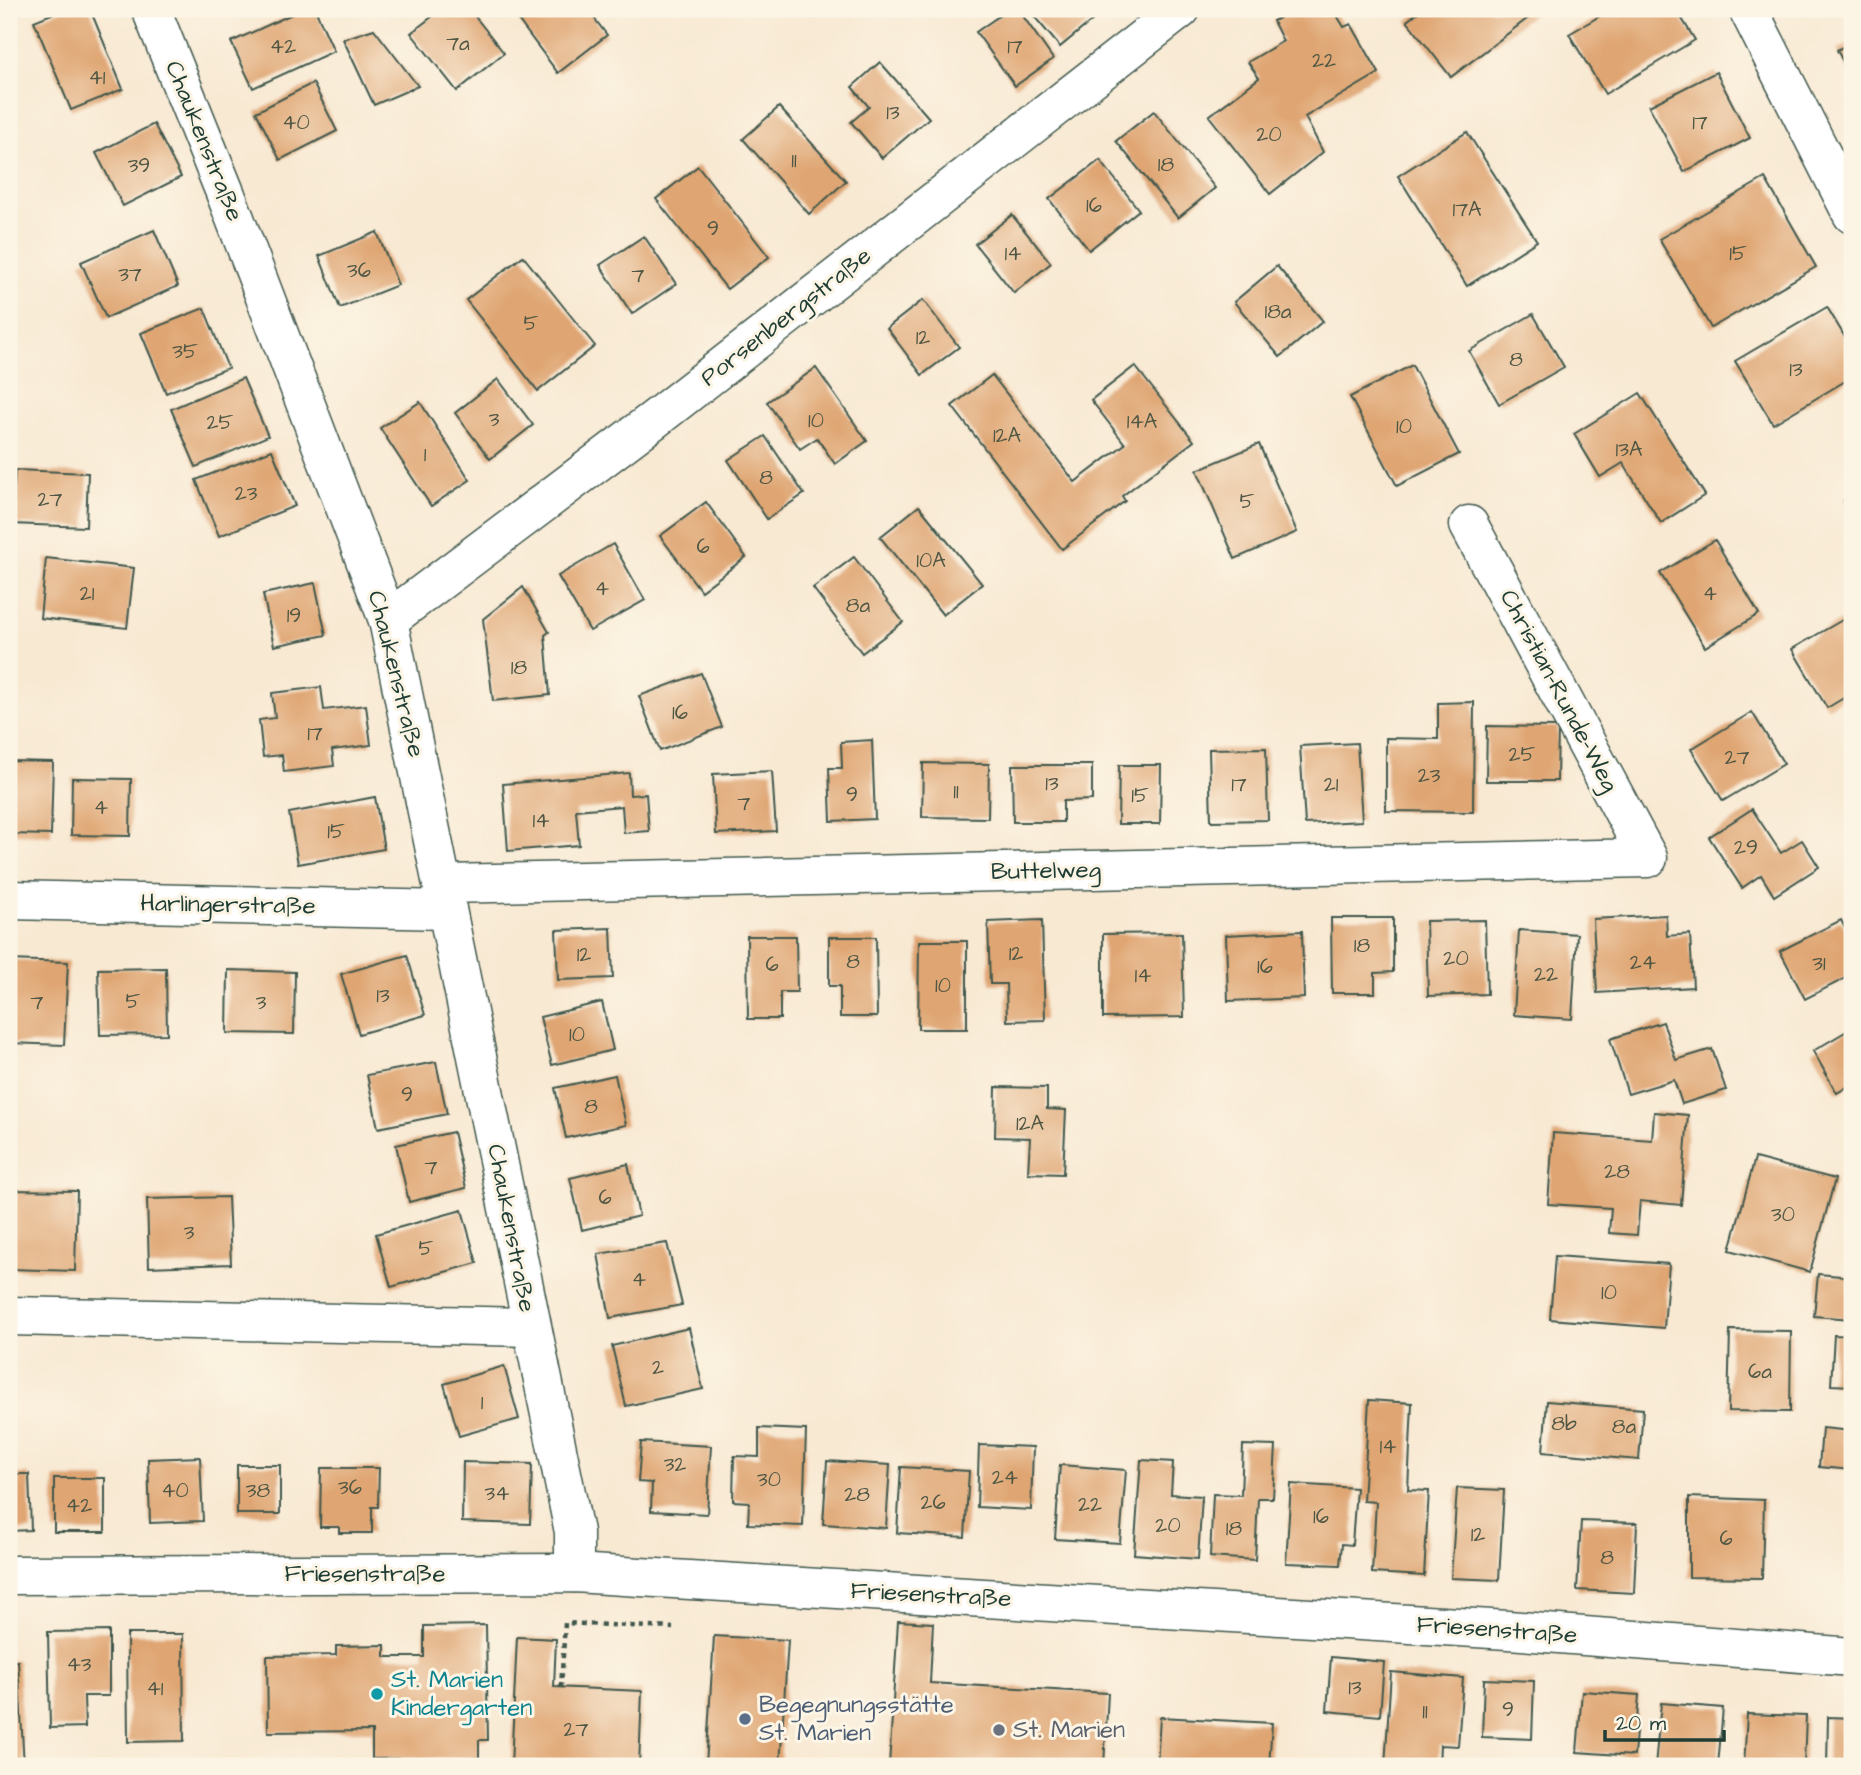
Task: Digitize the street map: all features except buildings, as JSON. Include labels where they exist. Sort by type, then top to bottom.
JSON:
[{"type":"street","name":"Chaukenstraße","points":[[151,9],[226,195],[388,621],[574,1532],[573,1573]]},
{"type":"street","name":"Porsenbergstraße","points":[[388,621],[785,320],[1181,9]]},
{"type":"street","points":[[1748,9],[1852,214]]},
{"type":"street","name":"Christian-Runde-Weg","points":[[1469,524],[1648,858]]},
{"type":"street","name":"Buttelweg","points":[[446,897],[1648,858]]},
{"type":"street","name":"Harlingerstraße","points":[[9,900],[446,897]]},
{"type":"street","name":"Chaukenstraße","points":[[9,1316],[531,1327]]},
{"type":"street","name":"Friesenstraße","points":[[9,1575],[573,1573],[1507,1630],[1852,1657]]},
{"type":"path","points":[[561,1688],[565,1623],[673,1628]]},
{"type":"place","name":"St. Marien Kindergarten","points":[[377,1694]]},
{"type":"place","name":"Begegnungsstätte St. Marien","points":[[745,1719]]},
{"type":"place","name":"St. Marien","points":[[999,1730]]}]
